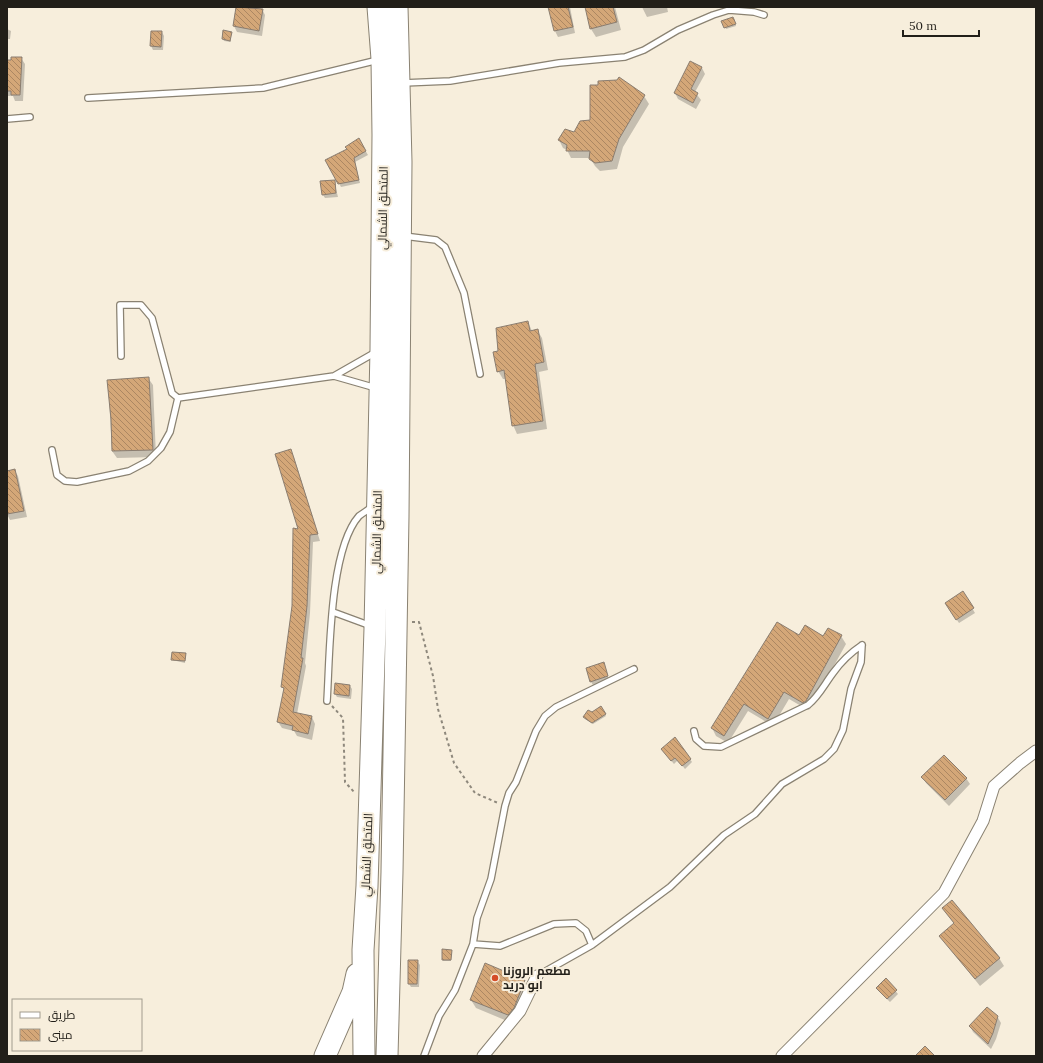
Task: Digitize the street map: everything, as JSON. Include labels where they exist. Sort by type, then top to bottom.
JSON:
[{"type":"highway","name":"المتحلق الشمالي","points":[[364,1056],[363,950],[367,886],[368,808],[375,628],[381,349],[383,164],[382,59],[378,7]]},
{"type":"highway","name":"المتحلق الشمالي","points":[[387,1056],[397,622],[401,162],[397,7]]},
{"type":"highway","points":[[325,1056],[353,992],[363,950]]},
{"type":"highway","points":[[389,991],[394,1056]]},
{"type":"street","points":[[782,1056],[944,893],[983,821],[994,786],[1036,751]]},
{"type":"street","points":[[483,1056],[520,1011],[537,976]]},
{"type":"lane","points":[[398,84],[450,80],[559,63],[625,57],[644,50],[678,30],[729,10],[754,12],[764,15]]},
{"type":"lane","points":[[88,98],[263,88],[382,59]]},
{"type":"lane","points":[[7,118],[30,117]]},
{"type":"lane","points":[[400,235],[436,240],[445,247],[464,293],[480,374]]},
{"type":"lane","points":[[121,356],[120,305],[141,305],[152,318],[172,392],[178,398]]},
{"type":"lane","points":[[178,398],[334,376],[381,349]]},
{"type":"lane","points":[[334,376],[379,388]]},
{"type":"lane","points":[[52,450],[57,475],[65,481],[77,482],[128,471],[148,461],[161,448],[170,432],[178,398]]},
{"type":"lane","points":[[327,701],[338,564],[353,526],[360,515],[378,502]]},
{"type":"lane","points":[[333,612],[375,628]]},
{"type":"lane","points":[[537,976],[592,945],[670,887],[724,835],[755,814],[782,784],[824,759],[834,748],[843,730],[851,689],[861,662],[862,645],[848,655],[833,673],[817,698],[808,705],[721,747],[704,746],[696,739],[694,731]]},
{"type":"lane","points":[[424,1056],[439,1016],[455,990],[473,944],[477,918],[491,879],[505,806],[536,731],[545,716],[556,707],[634,669]]},
{"type":"lane","points":[[473,944],[500,946],[554,924],[576,922],[586,931],[592,945]]},
{"type":"path","points":[[397,622],[420,622],[433,676],[438,709],[454,763],[475,793],[505,806]]},
{"type":"path","points":[[327,701],[343,718],[345,782],[368,808]]},
{"type":"building","points":[[236,7],[263,9],[259,31],[233,26]]},
{"type":"building","points":[[548,7],[568,7],[573,27],[554,31]]},
{"type":"building","points":[[585,7],[613,7],[617,22],[590,29]]},
{"type":"building","points":[[733,17],[736,24],[724,28],[721,21]]},
{"type":"building","points":[[223,30],[232,32],[230,41],[222,39]]},
{"type":"building","points":[[151,31],[162,31],[161,47],[150,46]]},
{"type":"building","points":[[11,57],[22,57],[20,95],[11,95],[11,91],[7,91],[7,60],[11,60]]},
{"type":"building","points":[[690,61],[702,67],[691,89],[698,93],[693,103],[674,93]]},
{"type":"building","points":[[619,77],[645,95],[619,139],[612,161],[595,163],[589,159],[590,151],[566,151],[567,145],[558,140],[565,129],[574,132],[580,121],[590,120],[590,85],[598,85],[598,81],[617,80]]},
{"type":"building","points":[[359,138],[366,151],[354,158],[359,180],[338,184],[325,160],[347,149],[345,147]]},
{"type":"building","points":[[335,180],[336,193],[322,195],[320,181]]},
{"type":"building","points":[[528,321],[530,331],[538,329],[544,362],[535,364],[543,421],[512,426],[504,370],[497,372],[493,352],[498,351],[496,328]]},
{"type":"building","points":[[149,377],[153,450],[112,451],[111,419],[107,380]]},
{"type":"building","points":[[291,449],[318,534],[310,535],[307,606],[301,658],[303,658],[293,712],[312,716],[308,734],[292,730],[293,726],[277,722],[284,688],[281,687],[292,606],[293,528],[298,529],[275,454]]},
{"type":"building","points":[[15,469],[24,511],[7,514],[7,471]]},
{"type":"building","points":[[963,591],[974,608],[956,620],[945,603]]},
{"type":"building","points":[[777,622],[799,635],[805,625],[823,636],[828,628],[842,635],[806,701],[803,703],[784,692],[768,719],[744,704],[724,736],[711,728]]},
{"type":"building","points":[[172,652],[186,653],[185,661],[171,660]]},
{"type":"building","points":[[604,662],[608,676],[590,682],[586,668]]},
{"type":"building","points":[[335,683],[350,685],[349,696],[334,694]]},
{"type":"building","points":[[601,706],[606,714],[592,723],[583,717],[588,710],[592,712]]},
{"type":"building","points":[[675,737],[691,759],[682,766],[675,758],[671,761],[661,749]]},
{"type":"building","points":[[944,755],[967,778],[945,800],[921,777]]},
{"type":"building","points":[[952,900],[1000,958],[975,979],[939,936],[954,923],[942,908]]},
{"type":"building","points":[[442,949],[452,950],[451,960],[442,960]]},
{"type":"building","points":[[408,960],[418,960],[417,984],[408,984]]},
{"type":"building","points":[[485,963],[525,980],[514,1008],[508,1015],[470,1000]]},
{"type":"building","points":[[886,978],[897,990],[887,999],[876,988]]},
{"type":"building","points":[[987,1007],[998,1016],[988,1044],[969,1026]]},
{"type":"building","points":[[925,1046],[935,1056],[915,1056]]},
{"type":"place","name":"مطعم الروزنا ابو دريد","points":[[495,978]]}]
